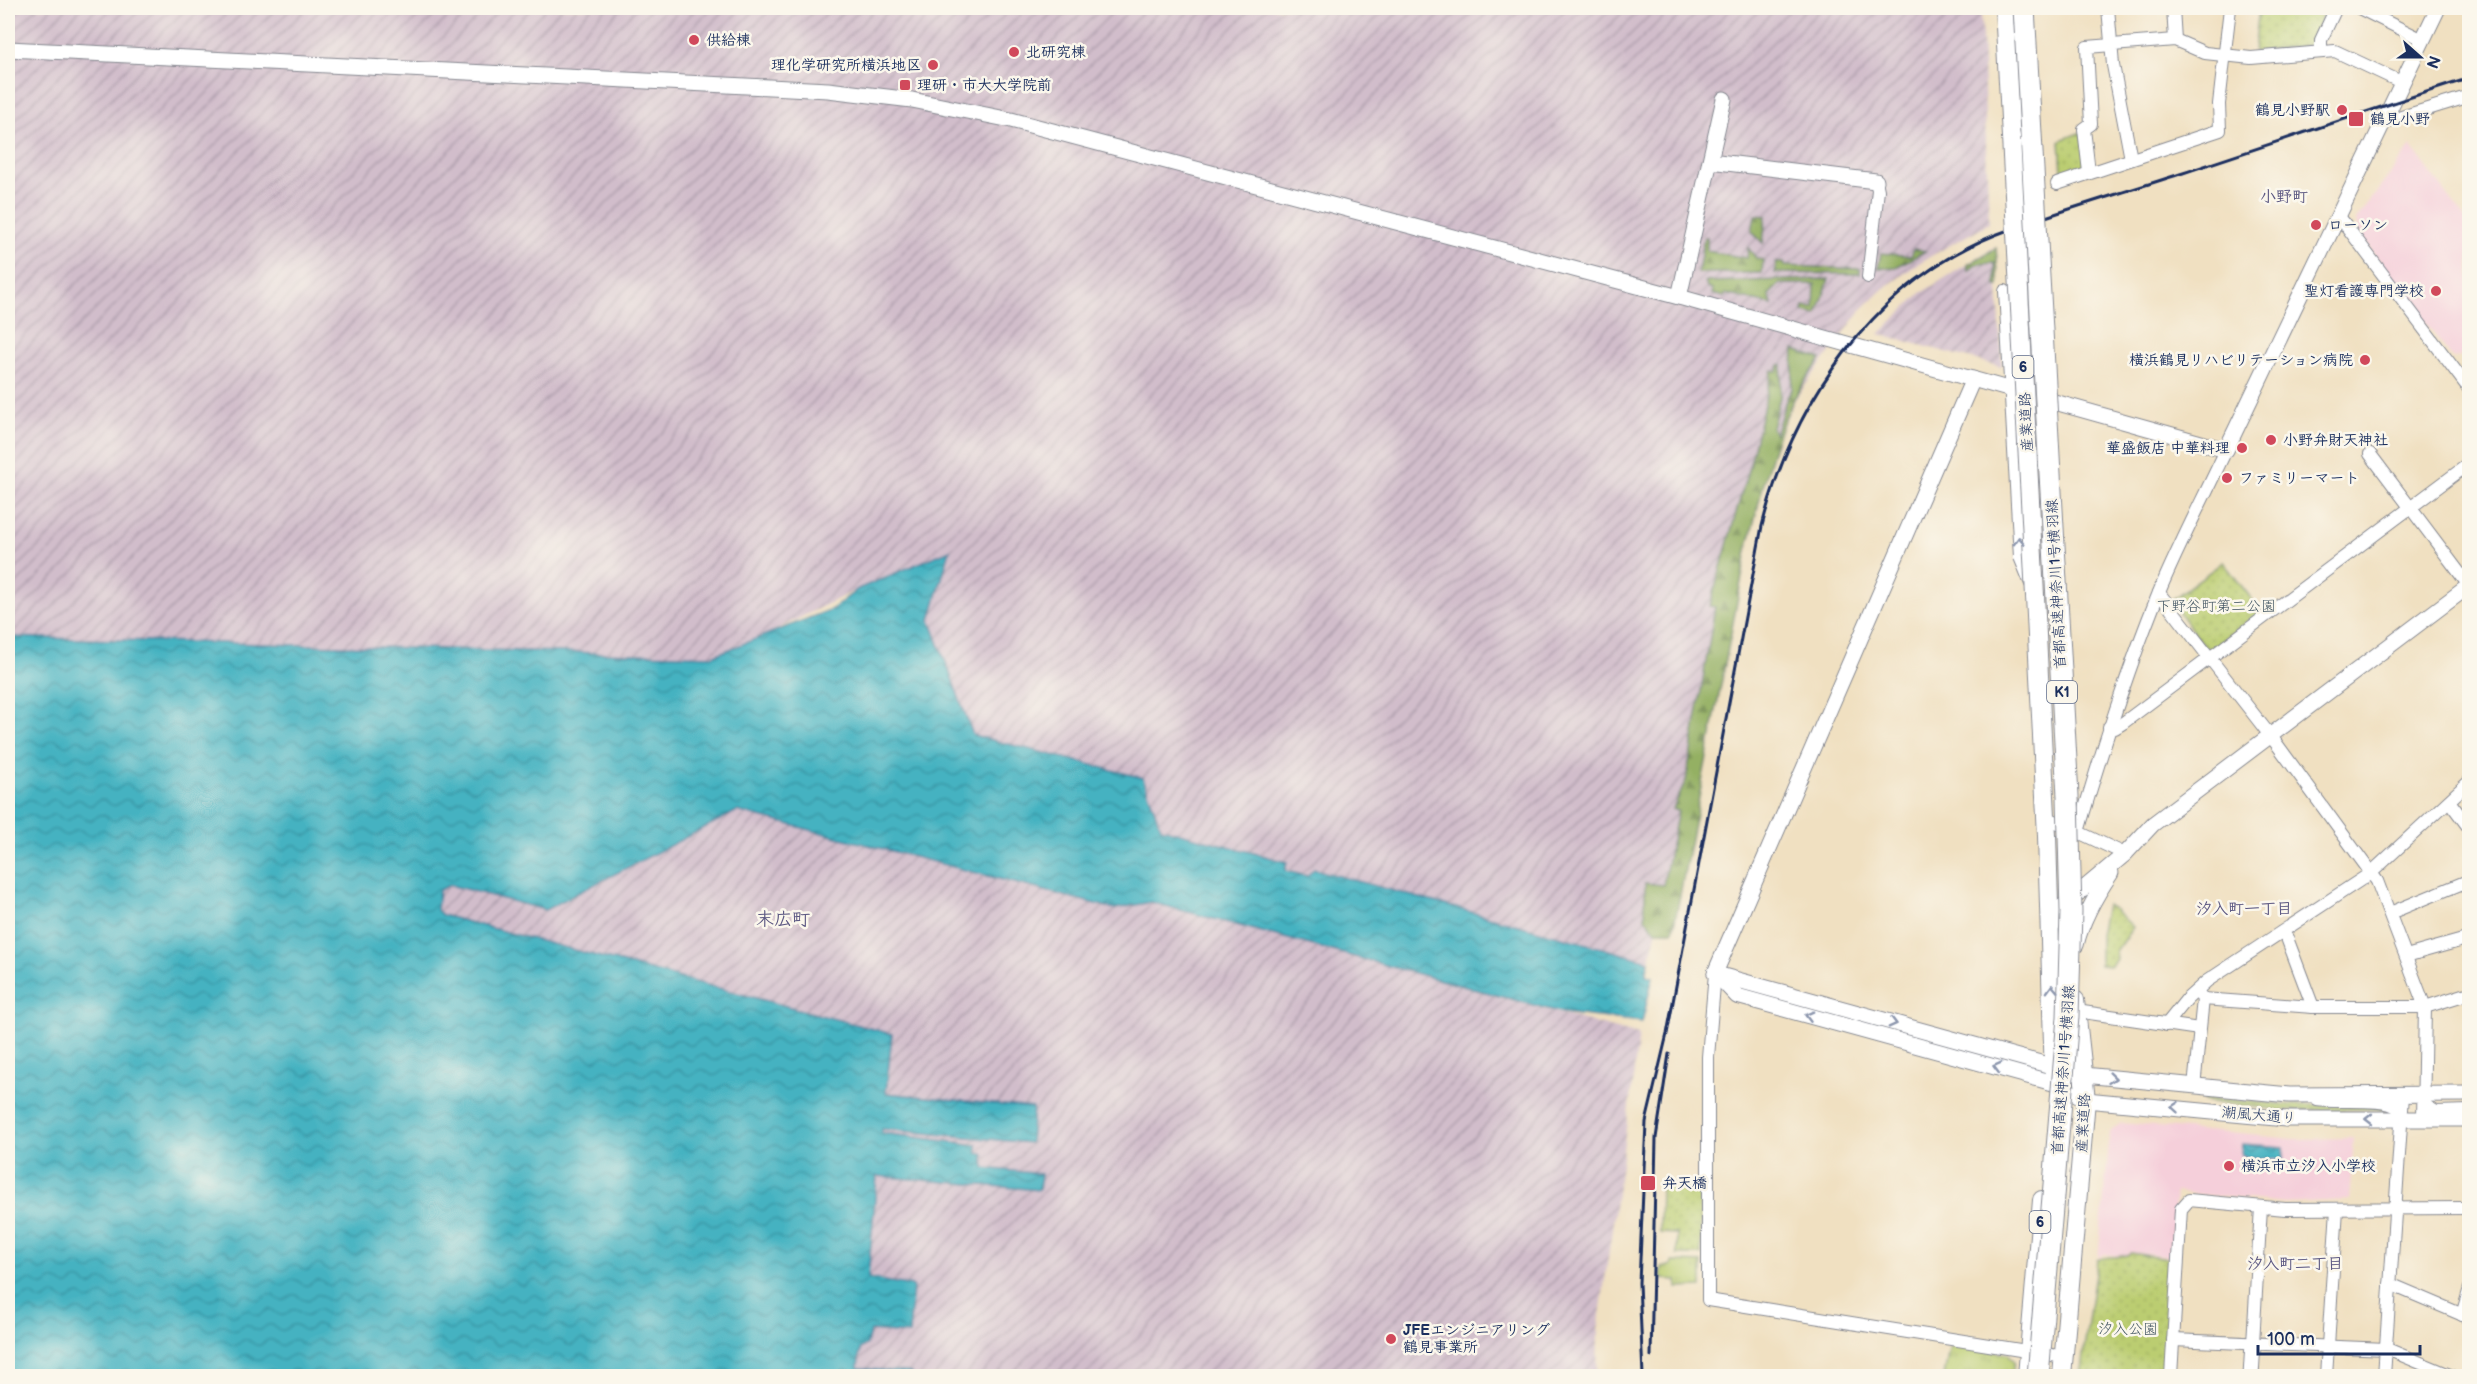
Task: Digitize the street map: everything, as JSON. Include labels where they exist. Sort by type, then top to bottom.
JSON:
[{"type":"highway","name":"首都高速神奈川1号横羽線","points":[[2024,8],[2067,785],[2071,912],[2065,1063],[2038,1377]]},
{"type":"highway","name":"首都高速神奈川1号横羽線","points":[[2037,8],[2075,672],[2084,911],[2079,1064],[2052,1377]]},
{"type":"main road","name":"産業道路","points":[[2004,8],[2036,596],[2047,836],[2054,1076],[2027,1377]]},
{"type":"main road","name":"産業道路","points":[[2047,836],[2063,906],[2086,1100],[2062,1377]]},
{"type":"street","points":[[2108,8],[2110,44],[2131,159]]},
{"type":"street","points":[[2173,8],[2175,40]]},
{"type":"street","points":[[2057,184],[2220,130],[2219,104],[2230,8]]},
{"type":"street","points":[[2321,52],[2321,40],[2336,8]]},
{"type":"street","points":[[2359,8],[2422,39]]},
{"type":"street","points":[[2078,832],[2109,727],[2159,593],[2438,8]]},
{"type":"street","points":[[2089,172],[2084,129],[2091,124],[2087,47],[2175,40],[2205,53],[2251,58],[2335,51],[2401,82]]},
{"type":"street","points":[[8,49],[828,90],[912,100],[1011,120],[1679,297],[2226,450]]},
{"type":"street","points":[[2382,123],[2469,96]]},
{"type":"street","points":[[1679,297],[1724,99]]},
{"type":"street","points":[[1710,161],[1876,182],[1878,190],[1868,277]]},
{"type":"street","points":[[2338,214],[2469,390]]},
{"type":"street","points":[[2005,291],[2020,558],[2036,596]]},
{"type":"street","points":[[1973,380],[1715,973],[1708,1057],[1708,1300],[2064,1357]]},
{"type":"street","points":[[2050,930],[2063,906],[2125,854],[2153,824],[2469,586],[2370,454]]},
{"type":"street","points":[[2109,727],[2115,728],[2469,463]]},
{"type":"street","points":[[2159,593],[2371,873],[2390,913],[2425,1006],[2423,1119]]},
{"type":"street","points":[[2166,1025],[2200,994],[2282,932],[2371,873],[2469,781]]},
{"type":"street","points":[[2449,801],[2469,829]]},
{"type":"street","points":[[2046,817],[2125,854]]},
{"type":"street","points":[[2071,964],[2080,928],[2098,892],[2125,854]]},
{"type":"street","points":[[2390,913],[2469,880]]},
{"type":"street","points":[[2282,932],[2287,938],[2313,1007]]},
{"type":"street","points":[[2406,956],[2469,938]]},
{"type":"street","points":[[1715,973],[2054,1076]]},
{"type":"street","points":[[2200,994],[2313,1007],[2425,1006],[2469,993]]},
{"type":"street","points":[[2194,1087],[2200,994]]},
{"type":"street","points":[[2076,1011],[2199,1029]]},
{"type":"street","name":"潮風大通り","points":[[2054,1076],[2084,1076],[2289,1095],[2469,1094]]},
{"type":"street","name":"潮風大通り","points":[[2054,1076],[2086,1100],[2286,1119],[2469,1119]]},
{"type":"street","points":[[2289,1095],[2336,1103],[2389,1102],[2398,1108],[2401,1119]]},
{"type":"street","points":[[2384,1377],[2403,1095]]},
{"type":"street","points":[[2423,1095],[2426,1106],[2436,1112],[2469,1111]]},
{"type":"street","points":[[2171,1377],[2181,1209],[2189,1200],[2261,1207],[2469,1208]]},
{"type":"street","points":[[2251,1377],[2261,1207]]},
{"type":"street","points":[[2326,1377],[2337,1209]]},
{"type":"street","points":[[2390,1284],[2466,1316],[2469,1288]]},
{"type":"street","points":[[2174,1340],[2386,1349],[2452,1377]]},
{"type":"shaded area","points":[[8,8],[1981,8],[1989,223],[1919,263],[1883,289],[1862,309],[1795,399],[1781,429],[1746,533],[1683,827],[1649,961],[1285,870],[1287,862],[1160,828],[1143,778],[973,735],[930,620],[950,550],[858,589],[717,659],[8,640]]},
{"type":"shaded area","name":"聖灯看護専門学校","points":[[2411,146],[2469,224],[2469,350],[2459,357],[2452,358],[2358,232],[2356,220]]},
{"type":"shaded area","points":[[1996,246],[2002,367],[1879,334],[1921,293]]},
{"type":"shaded area","points":[[737,811],[1115,909],[1151,902],[1639,1035],[1598,1330],[1597,1376],[912,1376],[911,1373],[858,1368],[860,1349],[869,1331],[909,1334],[913,1286],[868,1278],[877,1176],[1038,1190],[1041,1174],[983,1168],[977,1153],[977,1144],[881,1133],[882,1129],[1030,1143],[1033,1108],[886,1093],[892,1034],[442,915],[435,905],[439,890],[450,885],[545,910]]},
{"type":"shaded area","name":"横浜市立汐入小学校","points":[[2121,1123],[2293,1139],[2354,1138],[2349,1200],[2285,1203],[2176,1192],[2170,1257],[2130,1252],[2122,1256],[2104,1254],[2098,1258],[2110,1132]]},
{"type":"green space","points":[[2259,8],[2325,9],[2310,45],[2254,52]]},
{"type":"green space","points":[[2082,132],[2086,171],[2060,181],[2062,173],[2060,140]]},
{"type":"green space","points":[[1755,215],[1766,216],[1763,243],[1752,232]]},
{"type":"green space","points":[[1704,237],[1707,237],[1707,251],[1747,258],[1748,248],[1757,259],[1763,260],[1762,273],[1698,273]]},
{"type":"green space","points":[[1996,248],[1999,286],[1996,286],[1995,263],[1978,264],[1969,270],[1967,265]]},
{"type":"green space","points":[[1914,249],[1925,251],[1896,267],[1878,268],[1881,253],[1911,256]]},
{"type":"green space","points":[[1776,263],[1784,263],[1785,266],[1860,269],[1860,274],[1775,273]]},
{"type":"green space","points":[[1829,279],[1817,315],[1803,312],[1804,307],[1814,308],[1815,284],[1780,284],[1769,295],[1772,305],[1726,294],[1724,297],[1712,294],[1712,290],[1707,288],[1705,282]]},
{"type":"green space","points":[[1794,350],[1821,359],[1798,392],[1787,414],[1767,470],[1748,546],[1673,931],[1656,931],[1645,918],[1645,883],[1663,885],[1678,811],[1673,809],[1686,781],[1715,607],[1710,606],[1752,456],[1772,370],[1778,372],[1779,365],[1782,365],[1780,397],[1772,428],[1775,435],[1787,397],[1792,389]]},
{"type":"green space","name":"下野谷町第二公園","points":[[2223,562],[2261,611],[2208,651],[2170,601]]},
{"type":"green space","points":[[2106,905],[2114,909],[2133,927],[2115,952],[2116,959],[2110,966],[2100,965],[2100,935]]},
{"type":"green space","points":[[2204,1098],[2293,1105],[2386,1105],[2386,1109],[2282,1110],[2204,1101]]},
{"type":"green space","points":[[1661,1184],[1700,1186],[1701,1255],[1677,1255],[1677,1234],[1660,1233]]},
{"type":"green space","name":"汐入公園","points":[[2131,1253],[2173,1260],[2164,1376],[2080,1376],[2097,1260]]},
{"type":"green space","points":[[1673,1262],[1702,1263],[1702,1287],[1677,1288],[1677,1280],[1661,1279],[1662,1268],[1672,1265]]},
{"type":"green space","points":[[1953,1346],[2008,1353],[2014,1361],[2012,1376],[1944,1376],[1949,1350]]},
{"type":"water","points":[[950,550],[930,620],[973,735],[1143,778],[1161,828],[1287,862],[1285,871],[1307,876],[1314,869],[1649,961],[1646,975],[1653,977],[1642,1022],[1563,1013],[1151,902],[1115,909],[737,811],[545,910],[450,885],[439,890],[437,910],[442,915],[892,1034],[886,1093],[1033,1108],[1030,1143],[882,1129],[882,1133],[977,1145],[977,1153],[984,1154],[984,1168],[1041,1174],[1039,1190],[877,1176],[868,1278],[913,1286],[909,1334],[870,1331],[867,1344],[860,1349],[858,1368],[912,1373],[912,1376],[8,1376],[8,637],[712,656],[832,609],[858,589]]},
{"type":"water","points":[[2242,1144],[2284,1147],[2283,1160],[2241,1156]]},
{"type":"railway","points":[[1643,1376],[1639,1283],[1646,1122],[1667,1034],[1762,526],[1776,480],[1794,436],[1817,393],[1844,353],[1876,316],[1911,284],[1951,257],[1995,235],[2470,78]]},
{"type":"railway","points":[[1651,1356],[1656,1138],[1669,1054]]},
{"type":"place","name":"供給棟","points":[[694,40]]},
{"type":"place","name":"北研究棟","points":[[1014,52]]},
{"type":"place","name":"理化学研究所横浜地区","points":[[933,65]]},
{"type":"place","name":"理研・市大大学院前","points":[[905,85]]},
{"type":"place","name":"鶴見小野駅","points":[[2342,110]]},
{"type":"place","name":"鶴見小野","points":[[2356,119]]},
{"type":"place","name":"ローソン","points":[[2316,225]]},
{"type":"place","name":"聖灯看護専門学校","points":[[2436,291]]},
{"type":"place","name":"横浜鶴見リハビリテーション病院","points":[[2365,360]]},
{"type":"place","name":"小野弁財天神社","points":[[2271,440]]},
{"type":"place","name":"華盛飯店 中華料理","points":[[2242,448]]},
{"type":"place","name":"ファミリーマート","points":[[2227,478]]},
{"type":"place","name":"横浜市立汐入小学校","points":[[2229,1166]]},
{"type":"place","name":"弁天橋","points":[[1648,1183]]},
{"type":"place","name":"JFEエンジニアリング 鶴見事業所","points":[[1391,1339]]},
{"type":"district","name":"小野町","points":[[2284,196]]},
{"type":"district","name":"汐入町一丁目","points":[[2244,908]]},
{"type":"district","name":"末広町","points":[[783,919]]},
{"type":"district","name":"汐入町二丁目","points":[[2295,1263]]}]
